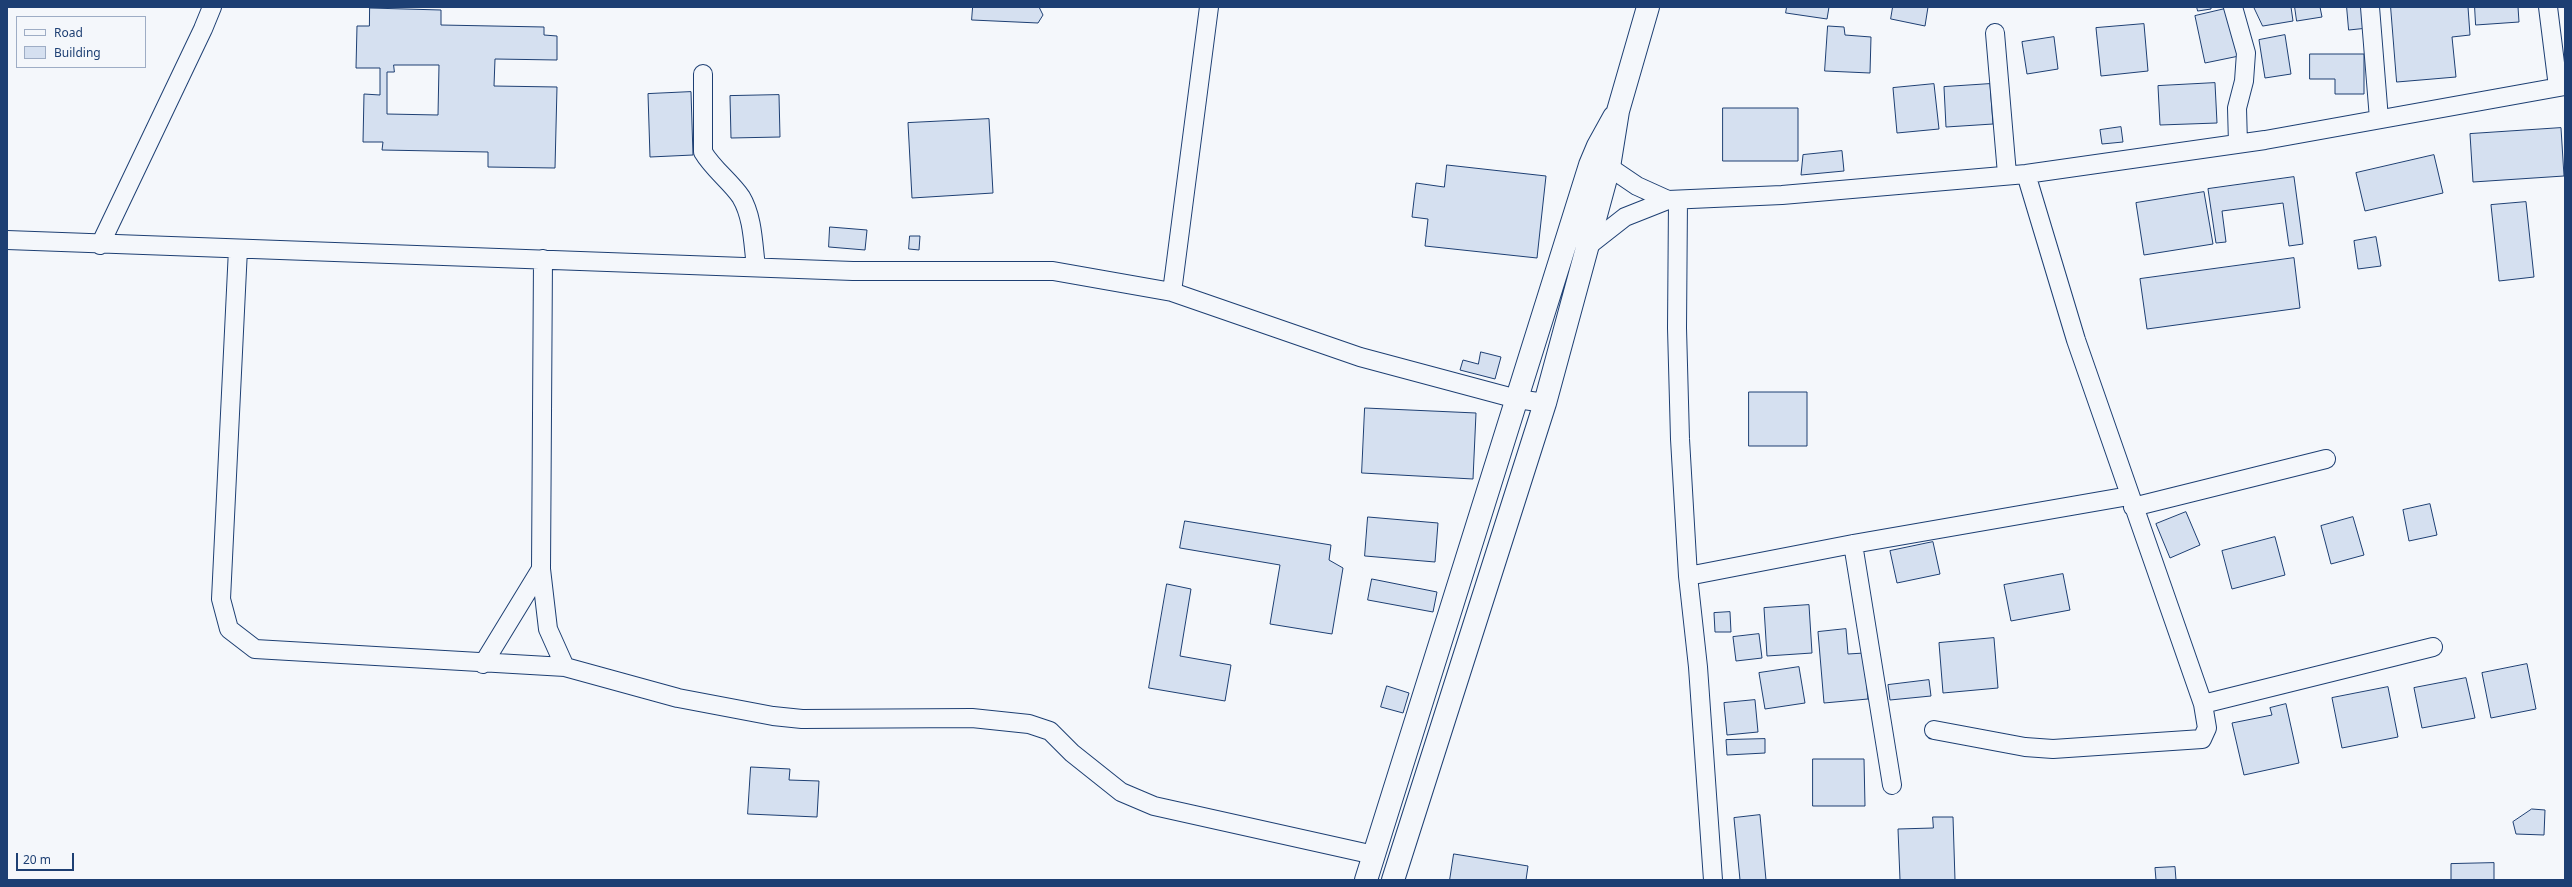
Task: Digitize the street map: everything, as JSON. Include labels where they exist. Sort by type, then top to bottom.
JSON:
[{"type":"highway","points":[[1393,880],[1545,403],[1610,167],[1617,131],[1618,111],[1648,7]]},
{"type":"highway","points":[[1366,880],[1590,165],[1606,130],[1618,111]]},
{"type":"highway","points":[[1449,614],[1475,621]]},
{"type":"street","points":[[100,245],[203,29],[212,7]]},
{"type":"street","points":[[1172,292],[1209,7]]},
{"type":"street","points":[[2233,7],[2246,53],[2244,81],[2237,108],[2238,144]]},
{"type":"street","points":[[2370,7],[2379,119]]},
{"type":"street","points":[[1588,246],[1625,217],[1673,200],[1782,195],[2007,174],[2026,174],[2238,144],[2562,86],[2548,7]]},
{"type":"street","points":[[1995,33],[2007,174]]},
{"type":"street","points":[[703,74],[702,152],[709,163],[741,197],[748,212],[756,267]]},
{"type":"street","points":[[1610,167],[1637,186],[1673,200]]},
{"type":"street","points":[[1934,730],[2025,747],[2053,749],[2202,739],[2207,728],[2203,704],[2131,502],[2076,340],[2026,174]]},
{"type":"street","points":[[1673,200],[1678,384],[1688,576],[1698,667],[1713,880]]},
{"type":"street","points":[[7,240],[100,245],[853,270],[1053,270],[1172,292],[1360,357],[1517,399],[1545,403]]},
{"type":"street","points":[[238,249],[221,599],[229,629],[255,649],[484,664],[565,667],[678,698],[773,716],[802,719],[972,718],[1029,724],[1050,731],[1072,754],[1121,792],[1154,806],[1374,855]]},
{"type":"street","points":[[543,259],[541,569],[548,629],[565,667]]},
{"type":"street","points":[[1688,576],[1853,544],[2131,502],[2326,459]]},
{"type":"street","points":[[1853,544],[1892,785]]},
{"type":"street","points":[[484,664],[541,569]]},
{"type":"street","points":[[2203,704],[2433,647]]},
{"type":"building","points":[[973,7],[1039,7],[1043,15],[1038,23],[972,20]]},
{"type":"building","points":[[1787,7],[1829,7],[1827,19],[1786,13]]},
{"type":"building","points":[[1893,7],[1928,7],[1925,26],[1891,19]]},
{"type":"building","points":[[2197,7],[2211,7],[2211,9],[2198,11]]},
{"type":"building","points":[[2254,7],[2291,7],[2293,21],[2263,26]]},
{"type":"building","points":[[2295,7],[2320,7],[2322,17],[2297,21]]},
{"type":"building","points":[[2347,7],[2365,7],[2368,28],[2349,30]]},
{"type":"building","points":[[2391,7],[2468,7],[2470,35],[2452,37],[2456,77],[2397,82]]},
{"type":"building","points":[[2475,7],[2518,7],[2519,22],[2476,25]]},
{"type":"building","points":[[370,8],[441,10],[441,25],[544,27],[544,35],[557,36],[557,60],[495,59],[494,86],[557,87],[555,168],[488,167],[488,152],[382,150],[383,142],[363,142],[364,94],[380,95],[380,68],[356,68],[357,26],[369,26]],"holes":[[[394,65],[439,65],[438,115],[387,114],[387,72],[394,72]]]},
{"type":"building","points":[[2229,8],[2239,56],[2205,63],[2195,16]]},
{"type":"building","points":[[2144,24],[2148,71],[2101,76],[2096,28]]},
{"type":"building","points":[[1828,26],[1844,27],[1845,35],[1871,37],[1870,73],[1825,71]]},
{"type":"building","points":[[2285,35],[2291,74],[2265,78],[2259,40]]},
{"type":"building","points":[[2054,37],[2058,69],[2027,74],[2022,42]]},
{"type":"building","points":[[2310,54],[2364,54],[2364,94],[2335,94],[2335,79],[2310,79]]},
{"type":"building","points":[[2215,83],[2217,123],[2160,125],[2158,86]]},
{"type":"building","points":[[1934,84],[1939,129],[1897,133],[1893,88]]},
{"type":"building","points":[[1990,84],[1993,124],[1946,127],[1944,87]]},
{"type":"building","points":[[691,92],[693,155],[650,157],[648,94]]},
{"type":"building","points":[[779,95],[780,137],[731,138],[730,96]]},
{"type":"building","points":[[1723,108],[1798,108],[1798,161],[1723,161]]},
{"type":"building","points":[[989,119],[993,193],[912,198],[908,123]]},
{"type":"building","points":[[2121,127],[2123,142],[2102,144],[2100,130]]},
{"type":"building","points":[[2561,128],[2564,176],[2473,182],[2470,134]]},
{"type":"building","points":[[1842,151],[1844,171],[1801,175],[1803,155]]},
{"type":"building","points":[[2434,155],[2443,193],[2365,211],[2356,173]]},
{"type":"building","points":[[1447,165],[1546,176],[1537,258],[1425,246],[1428,219],[1412,217],[1416,183],[1444,187]]},
{"type":"building","points":[[2294,177],[2303,244],[2289,246],[2283,203],[2222,211],[2226,242],[2216,243],[2208,189]]},
{"type":"building","points":[[2204,192],[2213,244],[2144,255],[2136,203]]},
{"type":"building","points":[[2526,202],[2534,277],[2499,281],[2491,205]]},
{"type":"building","points":[[830,227],[867,230],[865,250],[829,247]]},
{"type":"building","points":[[910,236],[920,236],[919,250],[909,249]]},
{"type":"building","points":[[2376,237],[2381,266],[2358,269],[2354,241]]},
{"type":"building","points":[[2294,258],[2300,308],[2147,329],[2140,279]]},
{"type":"building","points":[[1481,352],[1501,357],[1495,379],[1460,370],[1463,360],[1478,364]]},
{"type":"building","points":[[1749,392],[1807,392],[1807,446],[1749,446]]},
{"type":"building","points":[[1365,408],[1476,413],[1473,479],[1362,473]]},
{"type":"building","points":[[2430,504],[2437,535],[2409,541],[2403,510]]},
{"type":"building","points":[[2186,512],[2200,545],[2170,558],[2156,524]]},
{"type":"building","points":[[1368,517],[1438,523],[1435,562],[1365,556]]},
{"type":"building","points":[[2353,517],[2364,555],[2331,564],[2321,526]]},
{"type":"building","points":[[1185,521],[1331,545],[1329,560],[1343,568],[1332,634],[1270,624],[1280,565],[1180,548]]},
{"type":"building","points":[[2275,537],[2285,575],[2232,589],[2222,551]]},
{"type":"building","points":[[1933,542],[1940,574],[1897,583],[1890,551]]},
{"type":"building","points":[[2063,574],[2070,610],[2011,621],[2004,585]]},
{"type":"building","points":[[1372,579],[1437,592],[1433,612],[1368,600]]},
{"type":"building","points":[[1167,584],[1191,589],[1180,656],[1231,665],[1225,701],[1149,688]]},
{"type":"building","points":[[1809,605],[1812,653],[1767,656],[1764,608]]},
{"type":"building","points":[[1730,612],[1731,632],[1715,632],[1714,613]]},
{"type":"building","points":[[1846,629],[1848,654],[1864,653],[1868,699],[1824,703],[1818,632]]},
{"type":"building","points":[[1759,634],[1762,658],[1736,661],[1733,637]]},
{"type":"building","points":[[1994,638],[1998,688],[1943,693],[1939,643]]},
{"type":"building","points":[[2527,664],[2536,709],[2491,718],[2482,673]]},
{"type":"building","points":[[1799,667],[1805,703],[1765,709],[1759,673]]},
{"type":"building","points":[[2466,678],[2475,718],[2422,728],[2414,688]]},
{"type":"building","points":[[1929,680],[1931,696],[1890,700],[1888,685]]},
{"type":"building","points":[[1387,686],[1409,693],[1403,713],[1381,707]]},
{"type":"building","points":[[2388,687],[2398,737],[2342,748],[2332,698]]},
{"type":"building","points":[[1755,700],[1758,732],[1727,735],[1724,703]]},
{"type":"building","points":[[2286,704],[2299,763],[2244,775],[2232,723],[2272,715],[2270,708]]},
{"type":"building","points":[[1765,739],[1765,753],[1727,755],[1726,740]]},
{"type":"building","points":[[1813,759],[1864,759],[1865,806],[1813,806]]},
{"type":"building","points":[[751,767],[790,769],[789,780],[819,781],[817,817],[748,814]]},
{"type":"building","points":[[2532,809],[2545,810],[2544,835],[2516,834],[2513,822]]},
{"type":"building","points":[[1760,815],[1766,880],[1740,880],[1734,818]]},
{"type":"building","points":[[1933,817],[1953,817],[1955,880],[1900,880],[1898,829],[1933,828]]},
{"type":"building","points":[[1454,854],[1528,866],[1526,880],[1450,880]]},
{"type":"building","points":[[2494,863],[2494,880],[2451,880],[2451,864]]},
{"type":"building","points":[[2175,867],[2176,880],[2156,880],[2155,868]]}]
